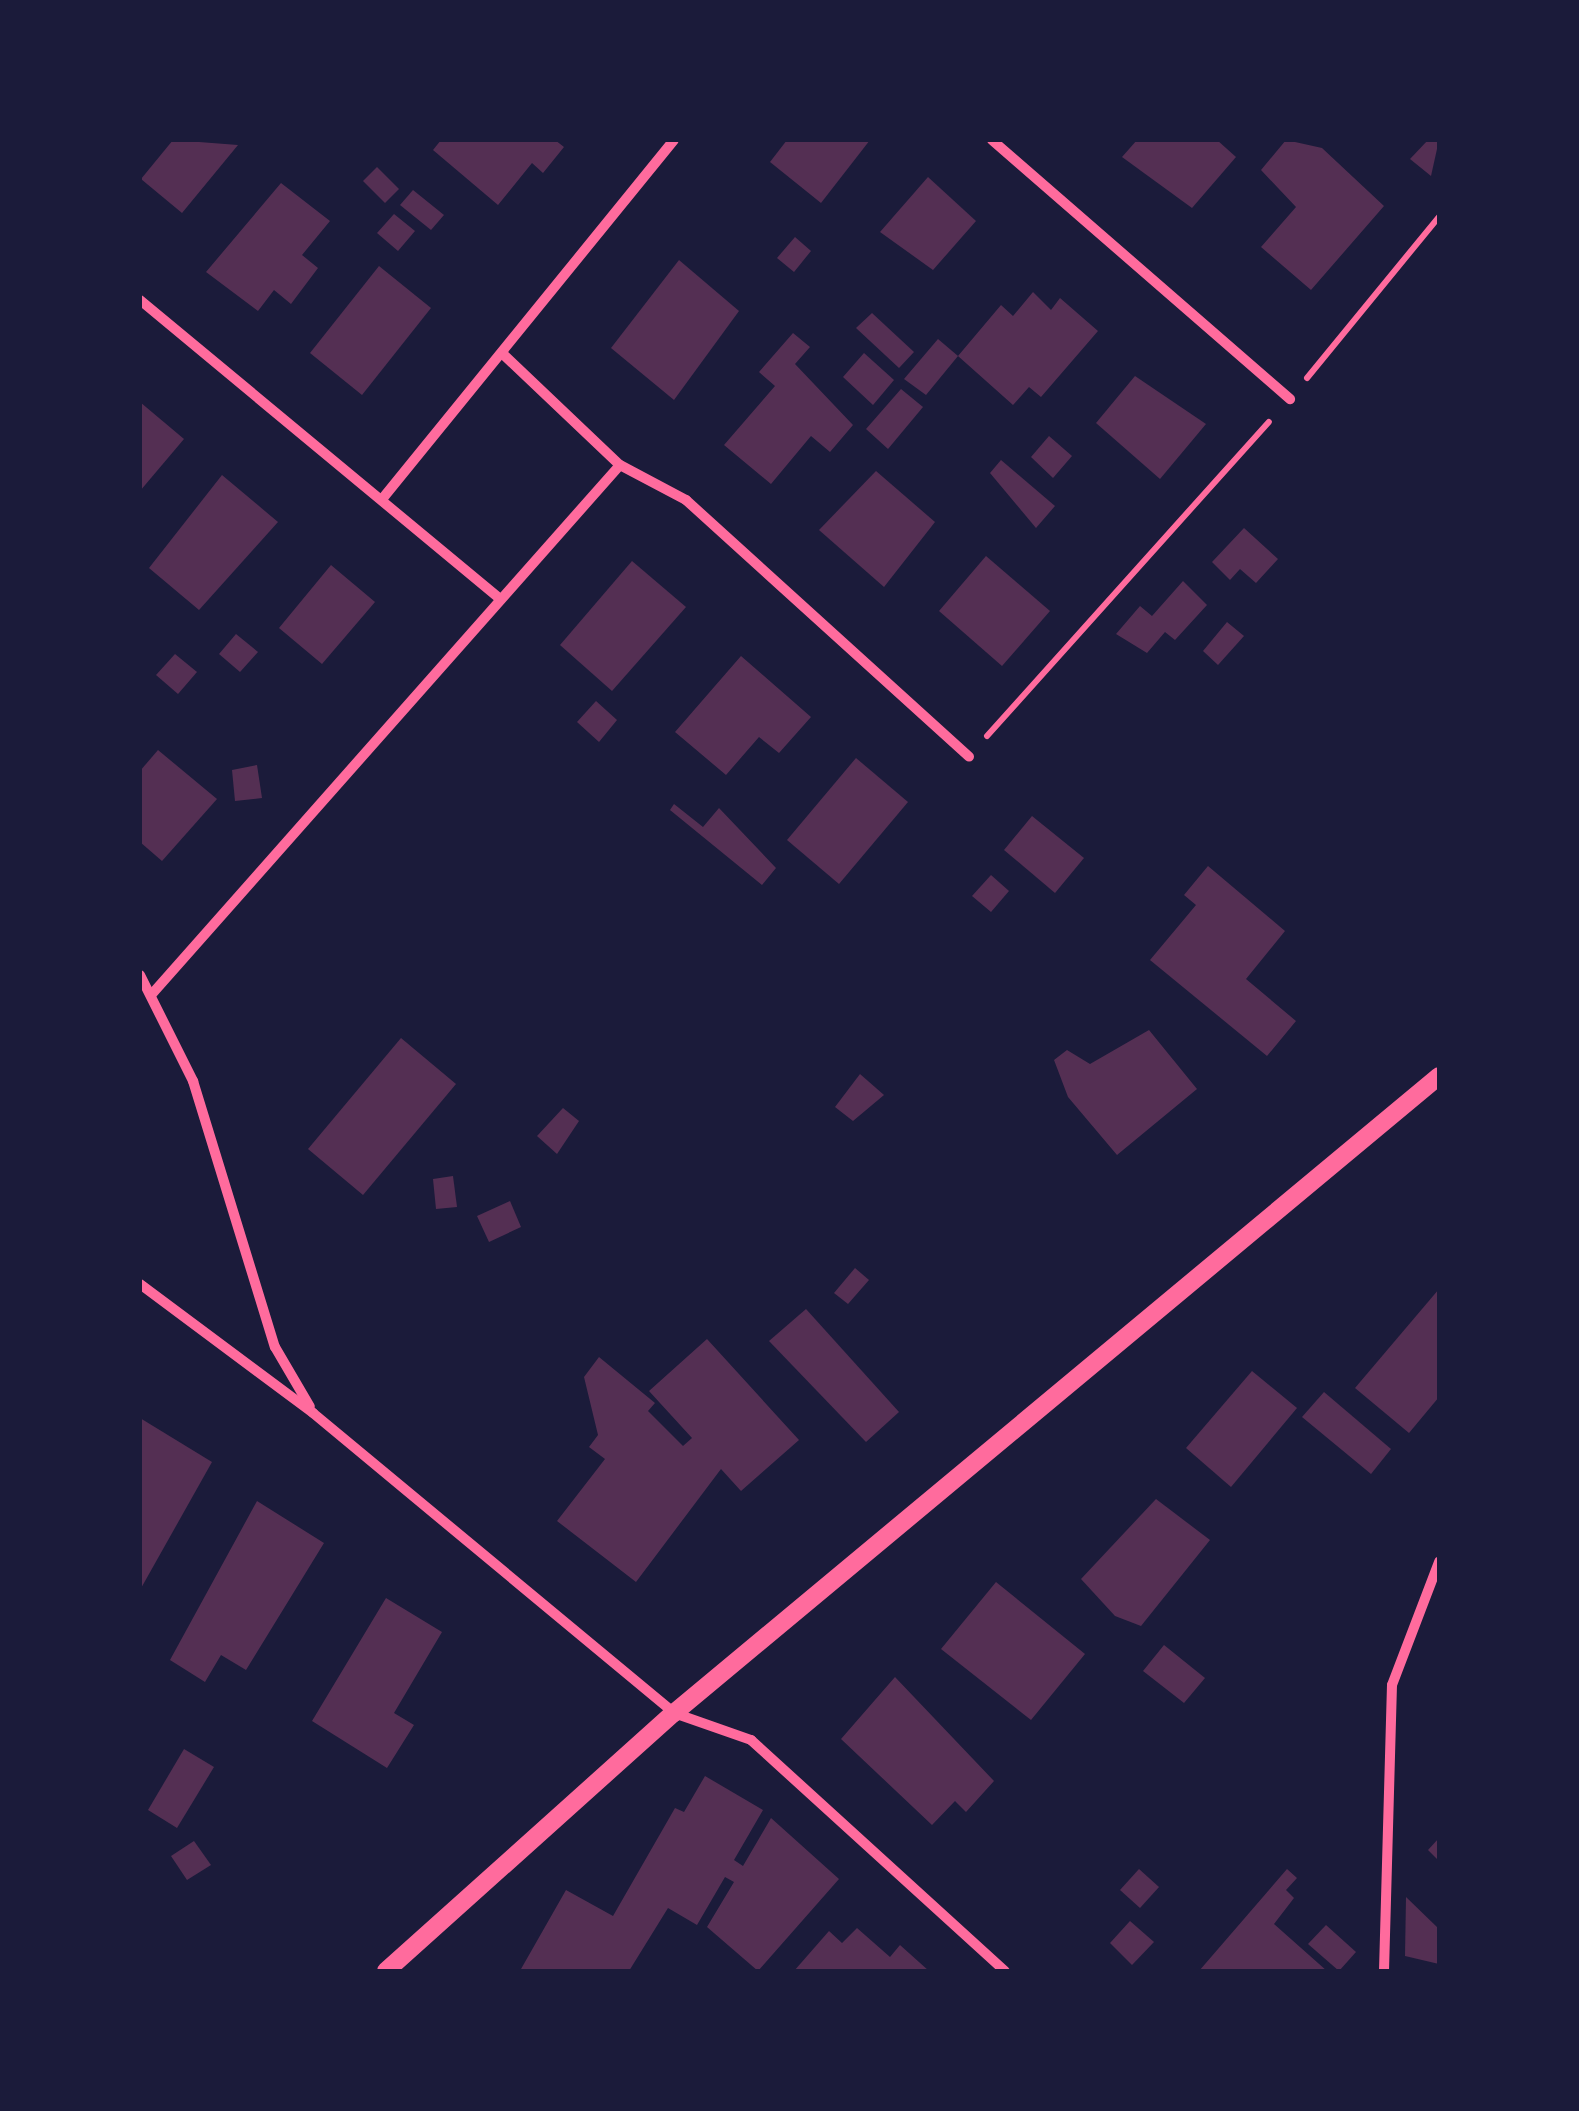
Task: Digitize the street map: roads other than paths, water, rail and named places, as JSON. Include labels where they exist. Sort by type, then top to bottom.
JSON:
[{"type":"street","points":[[382,498],[505,356],[674,140]]},
{"type":"street","points":[[992,140],[1290,399]]},
{"type":"street","points":[[140,300],[500,599]]},
{"type":"street","points":[[505,356],[620,465],[686,500],[969,757]]},
{"type":"street","points":[[152,994],[620,465]]},
{"type":"street","points":[[140,976],[193,1081],[274,1347],[313,1412]]},
{"type":"street","points":[[386,1971],[674,1713],[1439,1076]]},
{"type":"street","points":[[140,1284],[313,1412],[674,1713],[751,1740],[1005,1971]]},
{"type":"street","points":[[1384,1971],[1392,1684],[1439,1562]]}]
